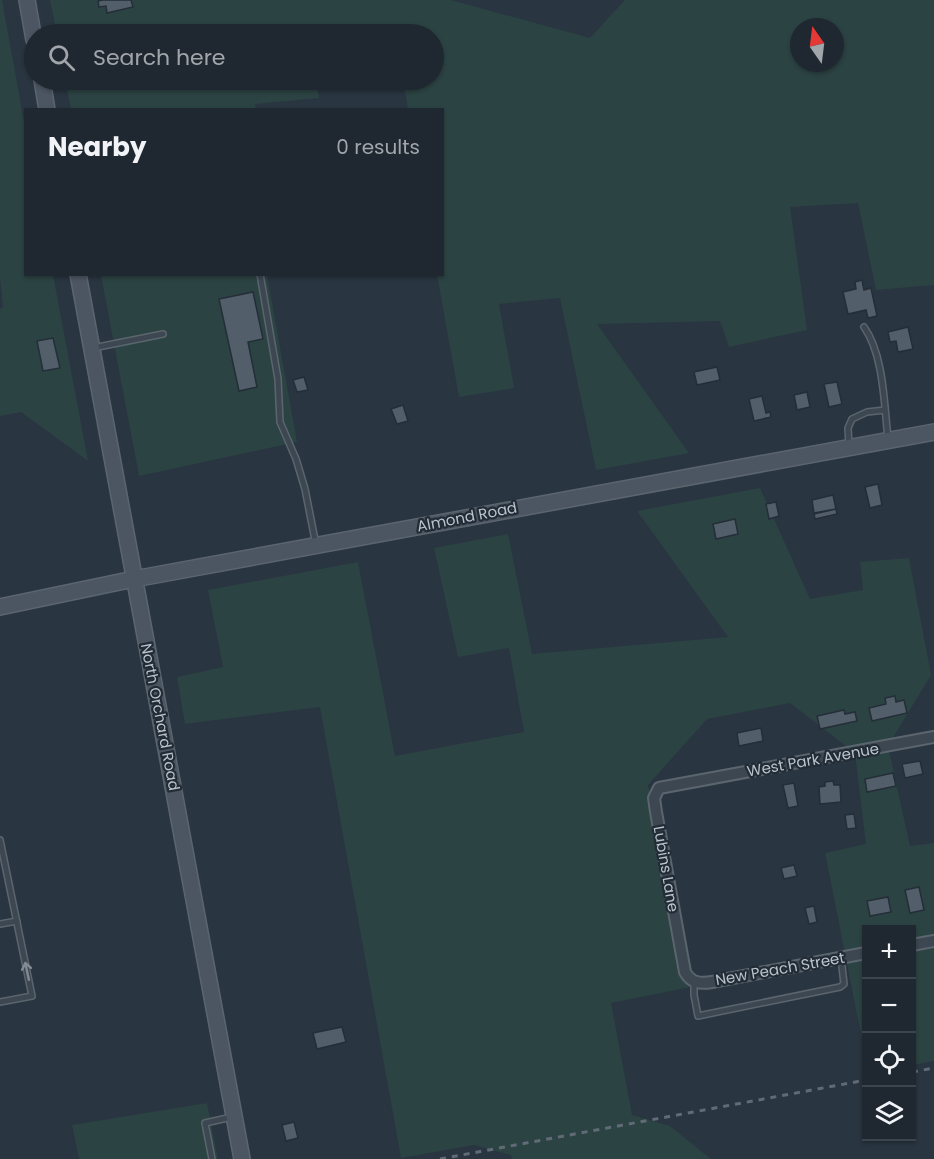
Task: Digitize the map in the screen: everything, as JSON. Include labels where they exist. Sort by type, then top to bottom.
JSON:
[{"type":"street","points":[[27,0],[31,24]]},
{"type":"street","points":[[44,90],[47,108]]},
{"type":"street","name":"North Orchard Road","points":[[78,276],[242,1159]]},
{"type":"street","name":"Almond Road","points":[[0,607],[134,579],[934,432]]},
{"type":"street","name":"West Park Avenue","points":[[693,782],[934,737]]},
{"type":"street","name":"Lubins Lane","points":[[693,782],[659,788],[654,798],[685,972],[694,982]]},
{"type":"street","points":[[916,944],[934,941]]},
{"type":"street","name":"New Peach Street","points":[[694,982],[702,984],[862,955]]},
{"type":"lane","points":[[260,276],[278,379],[280,422],[296,459],[305,489],[316,545]]},
{"type":"lane","points":[[864,327],[872,338],[880,372],[888,440]]},
{"type":"lane","points":[[91,348],[163,334]]},
{"type":"lane","points":[[849,447],[848,428],[852,418],[867,412],[885,410]]},
{"type":"lane","points":[[0,840],[32,996],[0,1002]]},
{"type":"lane","points":[[0,924],[17,921]]},
{"type":"lane","points":[[694,982],[698,1016],[840,987],[844,984],[841,958]]},
{"type":"lane","points":[[212,1159],[205,1123],[234,1116]]},
{"type":"green space","points":[[0,0],[2,0],[24,121],[24,276],[53,276],[88,461],[21,412],[0,416],[0,309],[3,307],[0,277]]},
{"type":"green space","points":[[50,0],[451,0],[590,38],[625,0],[934,0],[934,285],[876,290],[858,203],[790,207],[807,330],[729,347],[720,321],[597,324],[689,453],[596,470],[560,298],[499,304],[514,388],[459,397],[437,276],[444,276],[444,108],[408,108],[405,90],[444,90],[444,24],[55,24]]},
{"type":"green space","points":[[67,90],[318,90],[319,98],[255,104],[256,108],[71,108]]},
{"type":"green space","points":[[101,276],[267,276],[297,442],[139,476]]},
{"type":"green space","points":[[760,488],[810,599],[863,590],[860,562],[909,558],[931,675],[888,746],[910,846],[934,843],[934,1061],[916,1064],[916,925],[862,925],[862,1039],[825,853],[866,844],[855,753],[790,703],[707,719],[648,785],[690,987],[611,1003],[632,1115],[670,1126],[711,1159],[512,1159],[511,1155],[474,1145],[401,1158],[320,707],[185,724],[177,677],[223,667],[208,590],[358,562],[395,756],[524,732],[509,648],[458,657],[434,548],[508,534],[532,654],[728,637],[637,511]]},
{"type":"green space","points":[[207,1103],[218,1159],[79,1159],[72,1125]]},
{"type":"building","points":[[131,0],[133,7],[107,13],[106,6],[99,7],[98,1]]},
{"type":"building","points":[[862,280],[864,290],[871,288],[877,316],[868,318],[866,310],[848,314],[843,292],[856,289],[855,282]]},
{"type":"building","points":[[253,292],[263,339],[248,342],[257,387],[239,391],[219,299]]},
{"type":"building","points":[[908,327],[913,349],[898,352],[896,341],[890,342],[888,332]]},
{"type":"building","points":[[53,338],[60,368],[43,371],[37,341]]},
{"type":"building","points":[[717,367],[720,380],[697,385],[694,372]]},
{"type":"building","points":[[304,377],[308,390],[297,392],[293,380]]},
{"type":"building","points":[[837,382],[842,404],[829,407],[824,384]]},
{"type":"building","points":[[807,392],[810,407],[797,410],[794,395]]},
{"type":"building","points":[[762,396],[766,413],[770,412],[771,417],[754,421],[749,399]]},
{"type":"building","points":[[403,405],[408,421],[397,424],[391,409]]},
{"type":"building","points":[[878,484],[882,505],[870,508],[865,487]]},
{"type":"building","points":[[833,495],[836,509],[814,513],[812,500]]},
{"type":"building","points":[[776,502],[779,516],[769,519],[766,504]]},
{"type":"building","points":[[836,509],[837,514],[815,519],[814,514]]},
{"type":"building","points":[[735,519],[738,534],[716,539],[713,524]]},
{"type":"building","points":[[895,696],[896,702],[904,700],[907,713],[872,721],[869,708],[886,704],[885,698]]},
{"type":"building","points":[[844,710],[845,714],[855,712],[857,721],[820,729],[817,716]]},
{"type":"building","points":[[761,728],[763,741],[739,746],[737,733]]},
{"type":"building","points":[[920,761],[923,774],[905,778],[902,764]]},
{"type":"building","points":[[893,773],[896,786],[867,792],[865,779]]},
{"type":"building","points":[[833,781],[834,785],[840,785],[841,802],[820,804],[819,787],[825,786],[825,782]]},
{"type":"building","points":[[794,783],[798,806],[788,808],[783,785]]},
{"type":"building","points":[[854,814],[856,828],[847,829],[845,815]]},
{"type":"building","points":[[794,865],[797,876],[784,879],[781,868]]},
{"type":"building","points":[[919,887],[924,910],[910,913],[905,890]]},
{"type":"building","points":[[888,897],[891,912],[870,916],[867,901]]},
{"type":"building","points":[[814,906],[817,922],[809,924],[805,908]]},
{"type":"building","points":[[342,1027],[346,1042],[317,1049],[313,1033]]},
{"type":"building","points":[[294,1122],[298,1138],[286,1141],[282,1125]]},
{"type":"railway","points":[[916,1071],[934,1068]]},
{"type":"railway","points":[[440,1159],[862,1081]]}]
